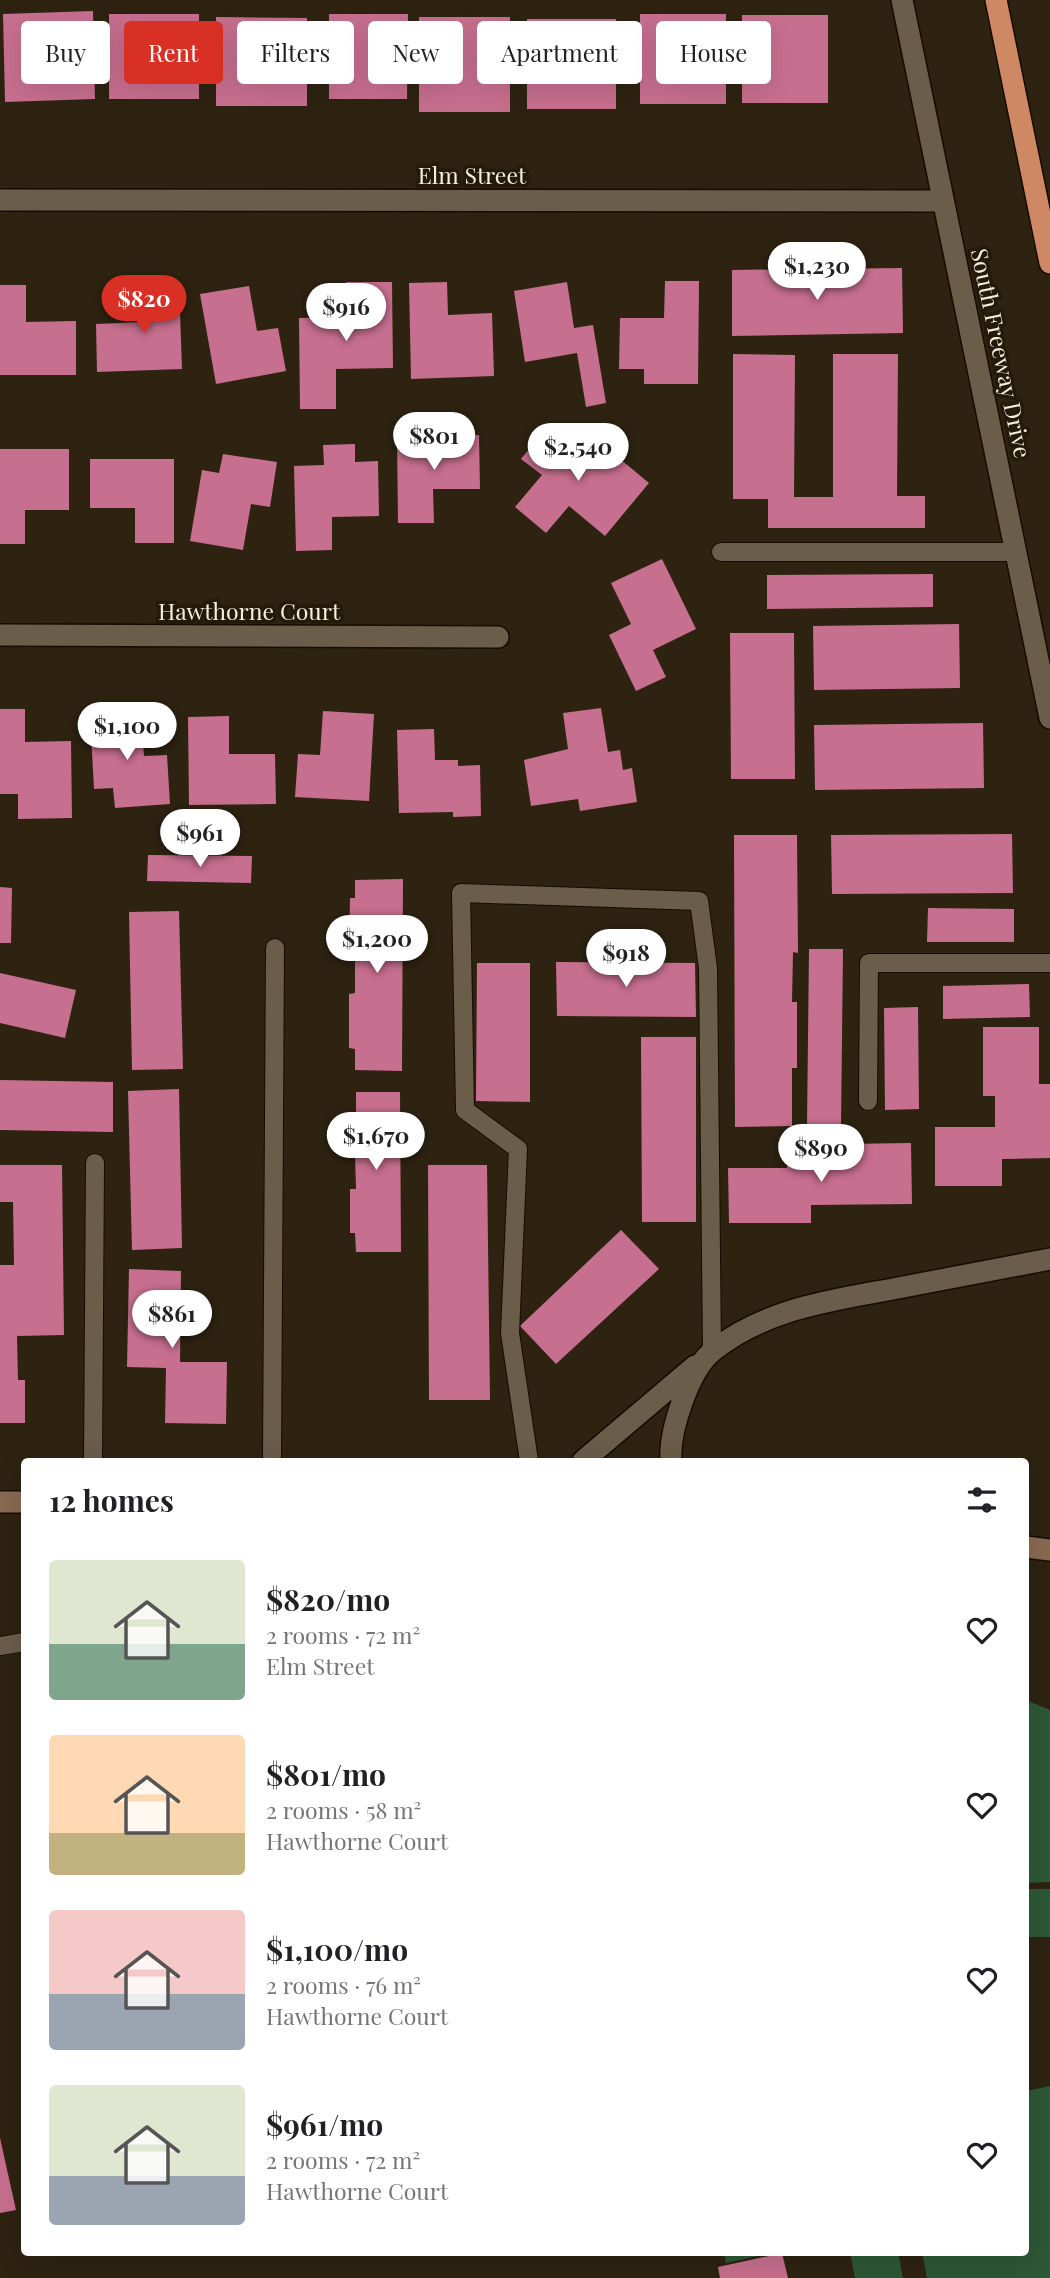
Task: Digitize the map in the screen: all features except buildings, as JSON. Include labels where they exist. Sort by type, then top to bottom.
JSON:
[{"type":"highway","points":[[996,0],[1050,263]]},
{"type":"main road","points":[[0,1502],[21,1502]]},
{"type":"main road","points":[[1029,1547],[1050,1550]]},
{"type":"street","name":"South Freeway Drive","points":[[902,0],[1050,718]]},
{"type":"street","name":"Elm Street","points":[[0,200],[943,201]]},
{"type":"street","name":"Hawthorne Court","points":[[0,635],[498,638]]},
{"type":"street","points":[[587,1458],[712,1351],[774,1316],[804,1306],[1050,1259]]},
{"type":"street","points":[[671,1458],[670,1447],[684,1400],[695,1374],[712,1351]]},
{"type":"lane","points":[[721,552],[1016,552]]},
{"type":"lane","points":[[529,1458],[510,1333],[518,1149],[465,1110],[461,893],[699,901],[708,968],[712,1351]]},
{"type":"lane","points":[[272,1458],[275,948]]},
{"type":"lane","points":[[868,1101],[869,963],[1050,963]]},
{"type":"lane","points":[[93,1458],[95,1163]]},
{"type":"lane","points":[[0,1646],[21,1642]]},
{"type":"green space","points":[[1029,1701],[1050,1710],[1050,1882],[1029,1883]]},
{"type":"green space","points":[[1029,1889],[1050,1889],[1050,1937],[1029,1937]]},
{"type":"green space","points":[[1050,2086],[1050,2278],[927,2278],[923,2256],[1029,2256],[1029,2090]]},
{"type":"green space","points":[[725,2256],[757,2256],[726,2263]]},
{"type":"green space","points":[[851,2256],[899,2256],[903,2278],[855,2278]]}]
